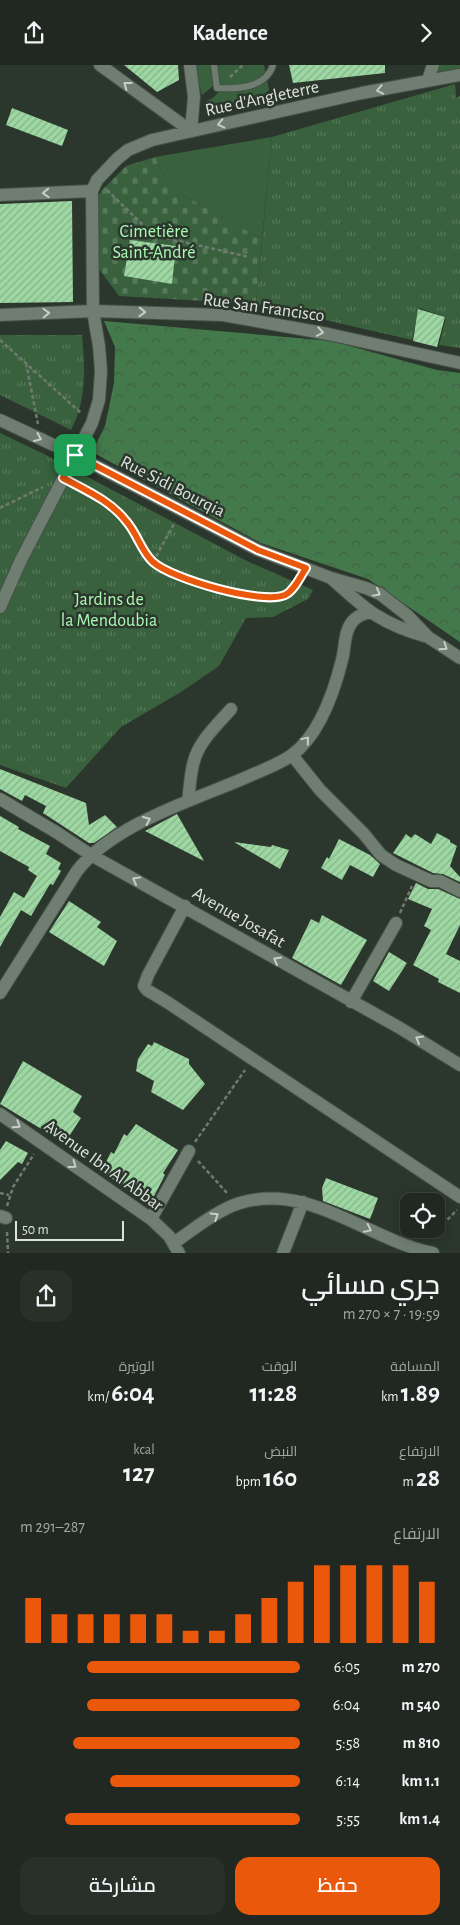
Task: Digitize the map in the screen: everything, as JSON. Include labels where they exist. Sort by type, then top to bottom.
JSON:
[{"type":"street","points":[[100,65],[191,131]]},
{"type":"street","points":[[190,65],[194,97],[191,131]]},
{"type":"street","points":[[428,80],[433,65]]},
{"type":"street","name":"Rue d'Angleterre","points":[[94,186],[117,159],[133,147],[152,140],[428,80],[460,75]]},
{"type":"street","points":[[0,195],[94,186],[93,311],[102,371],[99,399],[92,423],[11,581],[0,607]]},
{"type":"street","name":"Rue San Francisco","points":[[0,315],[93,311],[223,315],[328,334],[460,363]]},
{"type":"street","name":"Rue Sidi Bourqia","points":[[0,420],[75,455],[258,550],[331,578],[354,583],[380,594],[407,615],[428,637],[460,658]]},
{"type":"street","name":"Rue Sidi Bourqia","points":[[331,578],[369,612],[399,628],[428,637]]},
{"type":"street","points":[[0,993],[77,871],[91,855],[132,827],[188,801],[230,785],[292,755],[308,737],[327,709],[342,661],[349,627],[358,616],[369,612]]},
{"type":"street","points":[[188,801],[192,768],[197,753],[213,729],[231,709]]},
{"type":"street","points":[[292,755],[320,790],[364,834],[381,855],[417,875],[431,881],[440,881],[460,891]]},
{"type":"street","name":"Avenue Josafat","points":[[0,799],[91,855],[185,906],[351,1002],[408,1032],[460,1065]]},
{"type":"street","points":[[185,906],[150,970],[144,988],[460,1197]]},
{"type":"street","points":[[351,1002],[396,923]]},
{"type":"street","name":"Avenue Ibn Al Abbar","points":[[0,1114],[151,1219],[177,1248]]},
{"type":"street","points":[[151,1219],[189,1151]]},
{"type":"street","points":[[177,1248],[197,1226],[232,1206],[267,1199],[287,1199],[326,1210],[417,1249],[433,1253]]},
{"type":"street","points":[[283,1253],[303,1203]]},
{"type":"lane","points":[[214,65],[217,88],[234,89],[259,82],[269,73],[273,65]]},
{"type":"path","points":[[94,186],[158,236],[248,257]]},
{"type":"path","points":[[0,340],[92,423]]},
{"type":"path","points":[[25,361],[41,440]]},
{"type":"path","points":[[0,508],[63,478],[111,505],[128,522],[144,552],[153,562],[179,577],[228,591],[276,597],[288,593],[306,568]]},
{"type":"path","points":[[153,562],[181,510]]},
{"type":"path","points":[[396,923],[417,875]]},
{"type":"path","points":[[232,1206],[230,1196],[189,1151],[252,1059]]},
{"type":"path","points":[[8,1253],[3,1217],[9,1195],[20,1174],[42,1143]]},
{"type":"path","points":[[0,1193],[9,1195]]},
{"type":"path","points":[[417,1249],[460,1207]]},
{"type":"green space","points":[[197,65],[264,65],[269,90],[263,96],[211,111],[205,102],[213,98],[223,87],[218,82],[202,95]]},
{"type":"green space","points":[[434,65],[460,65],[460,68],[428,80]]},
{"type":"green space","points":[[455,84],[456,98],[460,96],[460,348],[439,345],[446,317],[419,308],[412,340],[256,304],[272,137]]},
{"type":"green space","points":[[272,137],[262,239],[185,196],[163,174],[155,157]]},
{"type":"green space","name":"Cimetière Saint-André","points":[[155,157],[163,174],[185,196],[262,239],[256,304],[119,296],[99,269],[98,197],[102,190],[126,166]]},
{"type":"green space","points":[[104,321],[332,341],[437,370],[460,373],[460,642],[368,579],[261,543],[92,452],[105,426],[114,383],[115,347]]},
{"type":"green space","points":[[0,335],[82,335],[84,383],[80,407],[71,430],[0,395]]},
{"type":"green space","name":"Jardins de la Mendoubia","points":[[0,433],[46,455],[247,561],[313,590],[308,599],[273,617],[246,618],[219,666],[181,692],[121,727],[66,788],[0,765]]},
{"type":"building","points":[[124,65],[178,65],[179,80],[157,92]]},
{"type":"building","points":[[289,65],[385,65],[385,73],[293,83]]},
{"type":"building","points":[[12,108],[68,130],[62,146],[6,125]]},
{"type":"building","points":[[72,201],[73,302],[0,303],[0,204]]},
{"type":"building","points":[[130,240],[176,246],[172,284],[124,276]]},
{"type":"building","points":[[418,309],[445,317],[437,347],[413,341]]},
{"type":"building","points":[[0,769],[86,803],[89,825],[105,815],[117,827],[94,843],[89,843],[43,813],[46,806],[25,795],[22,801],[0,789]]},
{"type":"building","points":[[177,814],[204,861],[145,831]]},
{"type":"building","points":[[0,816],[19,827],[18,829],[50,846],[46,854],[61,863],[58,869],[61,871],[53,885],[50,884],[31,916],[21,910],[0,947],[0,917],[14,892],[24,898],[37,876],[28,870],[29,867],[0,851]]},
{"type":"building","points":[[437,833],[457,846],[450,866],[460,877],[460,882],[443,874],[433,873],[393,853],[406,834],[411,838],[415,834],[431,844]]},
{"type":"building","points":[[339,839],[370,855],[380,864],[373,877],[350,865],[342,880],[321,868],[327,857],[329,859]]},
{"type":"building","points":[[234,842],[271,847],[272,845],[289,850],[280,869]]},
{"type":"building","points":[[416,883],[428,889],[438,889],[460,899],[460,925],[446,954],[460,961],[460,993],[438,982],[439,979],[413,965],[431,930],[424,926],[432,909],[408,899]]},
{"type":"building","points":[[69,901],[101,922],[97,927],[117,941],[104,966],[49,932]]},
{"type":"building","points":[[322,915],[367,940],[341,985],[292,958],[311,919],[319,923]]},
{"type":"building","points":[[389,952],[407,963],[389,991],[373,981]]},
{"type":"building","points":[[154,1042],[189,1059],[189,1064],[205,1084],[183,1110],[151,1092],[154,1081],[136,1071],[138,1059],[148,1044],[152,1046]]},
{"type":"building","points":[[23,1061],[82,1096],[73,1112],[81,1118],[66,1141],[53,1136],[0,1104]]},
{"type":"building","points":[[136,1124],[178,1150],[163,1173],[165,1175],[151,1202],[101,1172],[111,1152],[114,1154],[124,1134],[127,1136]]},
{"type":"building","points":[[6,1141],[28,1153],[22,1164],[18,1162],[0,1180],[0,1150]]},
{"type":"building","points":[[326,1178],[378,1198],[370,1219],[323,1201],[322,1188]]},
{"type":"route","points":[[75,455],[258,550],[306,568],[288,593],[276,597],[235,593],[179,577],[153,562],[144,552],[128,522],[111,505],[63,478],[75,455]]}]
